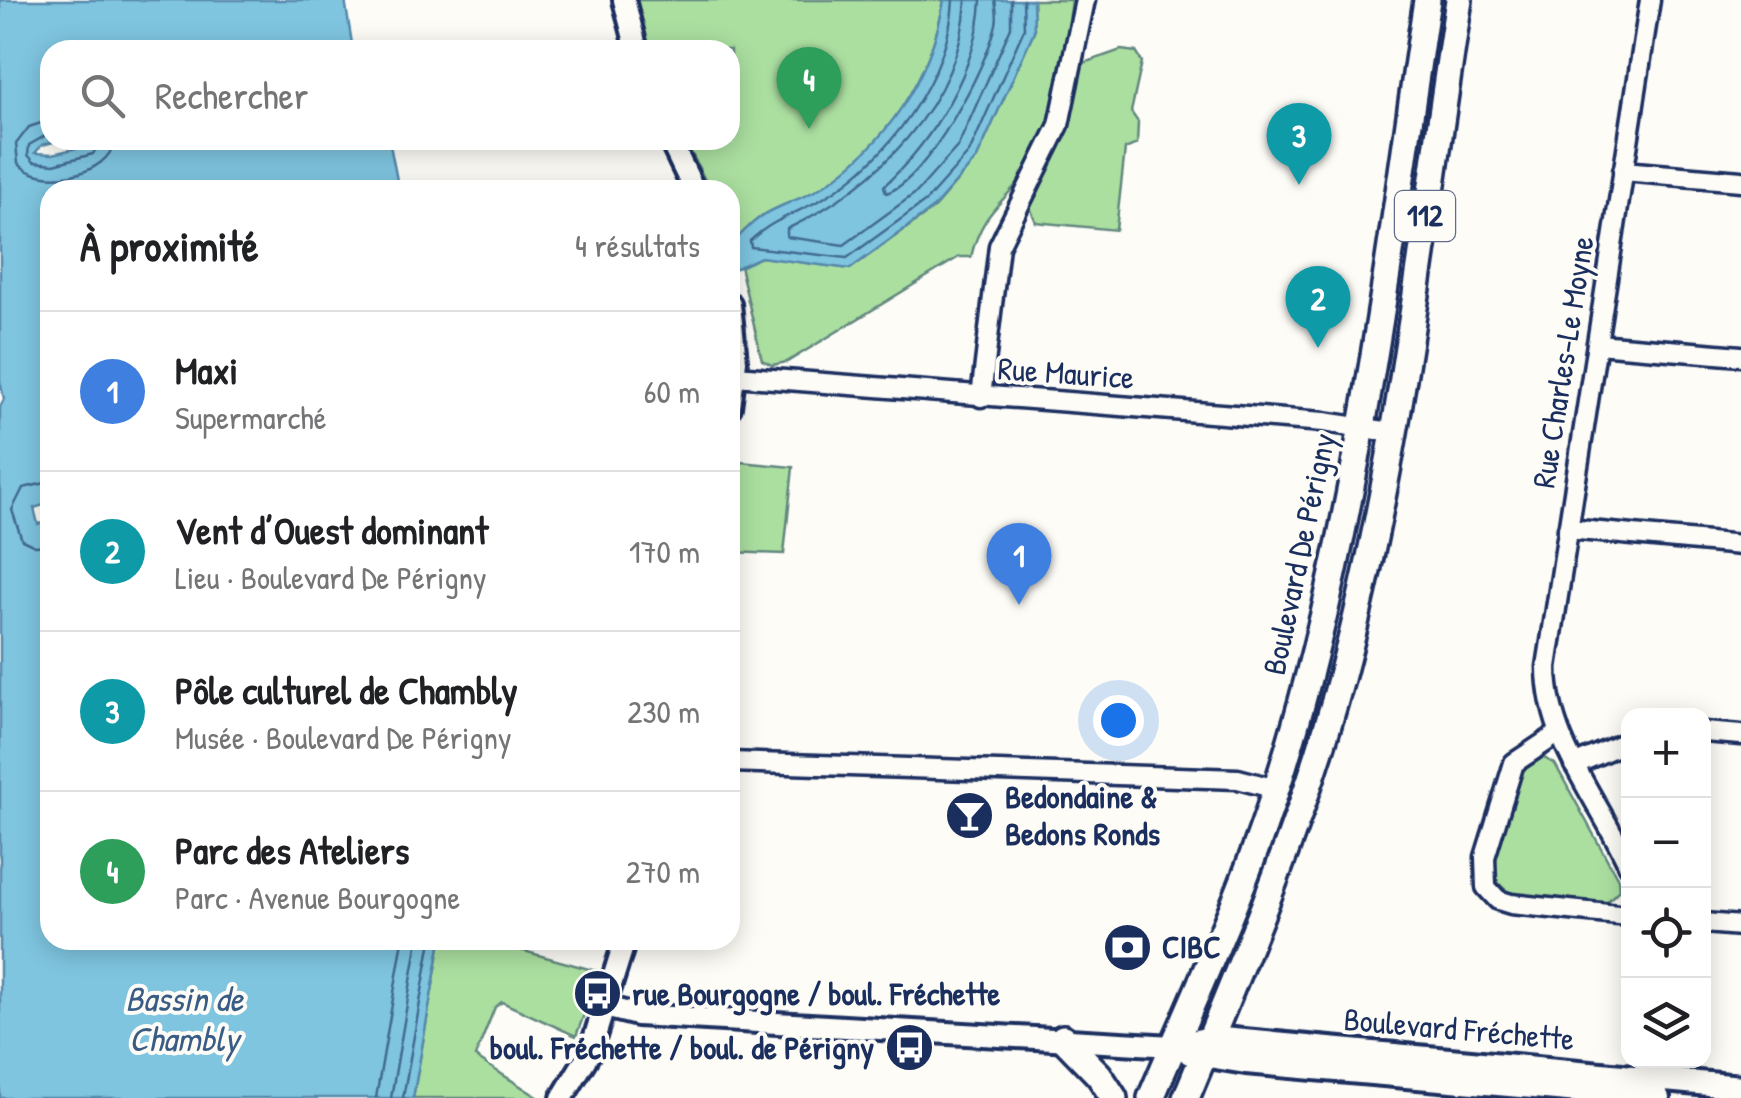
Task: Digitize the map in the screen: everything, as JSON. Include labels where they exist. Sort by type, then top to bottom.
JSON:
[{"type":"main road","name":"Boulevard De Périgny","points":[[1151,1098],[1276,789],[1324,613],[1359,426],[1427,0]]},
{"type":"main road","name":"Boulevard De Périgny","points":[[1186,1098],[1288,849],[1326,732],[1370,558],[1460,0]]},
{"type":"main road","points":[[1062,1038],[1099,1075],[1114,1098]]},
{"type":"main road","name":"Boulevard Fréchette","points":[[1173,1046],[1741,1087]]},
{"type":"main road","name":"Boulevard Fréchette","points":[[1630,1078],[1658,1098]]},
{"type":"street","points":[[624,0],[634,40]]},
{"type":"street","points":[[980,397],[1000,246],[1059,125],[1085,0]]},
{"type":"street","name":"Rue Charles-Le Moyne","points":[[1621,851],[1559,733],[1549,700],[1548,667],[1650,0]]},
{"type":"street","points":[[675,150],[689,180]]},
{"type":"street","points":[[1623,172],[1741,180]]},
{"type":"street","points":[[1597,344],[1741,356]]},
{"type":"street","name":"Rue Maurice","points":[[740,376],[1359,426],[1391,432]]},
{"type":"street","points":[[1568,529],[1741,545]]},
{"type":"street","points":[[1559,733],[1514,763],[1485,857],[1486,887],[1493,896],[1511,904],[1621,915]]},
{"type":"street","points":[[1711,733],[1741,735]]},
{"type":"street","points":[[1574,765],[1621,744]]},
{"type":"street","points":[[740,762],[1238,779],[1276,789]]},
{"type":"street","points":[[1711,924],[1741,926]]},
{"type":"street","points":[[562,1098],[587,1060],[622,950]]},
{"type":"street","name":"Boulevard Fréchette","points":[[605,1007],[637,1014],[964,1037],[1062,1038],[1173,1046]]},
{"type":"green space","points":[[637,0],[944,0],[938,29],[917,82],[885,130],[821,188],[759,218],[740,236],[740,180],[705,180],[690,150],[740,150],[740,40],[647,40]]},
{"type":"green space","points":[[1033,0],[1072,0],[1054,103],[1033,160],[990,214],[971,257],[959,257],[787,362],[772,365],[762,360],[740,266],[761,257],[850,269],[933,209],[977,158],[1034,31]]},
{"type":"green space","points":[[1121,50],[1136,52],[1142,62],[1131,112],[1138,122],[1137,144],[1125,149],[1116,230],[1036,222],[1029,205],[1062,141],[1081,64]]},
{"type":"green space","points":[[740,462],[793,467],[784,554],[740,552]]},
{"type":"green space","points":[[1540,756],[1555,764],[1618,879],[1619,890],[1607,902],[1510,894],[1497,882],[1495,863],[1523,768]]},
{"type":"green space","points":[[439,950],[520,950],[600,972],[576,1036],[502,1002],[495,1007],[475,1057],[539,1098],[413,1098]]},
{"type":"water","name":"Bassin de Chambly","points":[[0,0],[345,0],[351,40],[40,40],[40,147],[35,153],[391,150],[397,180],[40,180],[40,506],[34,508],[40,524],[40,950],[439,950],[413,1098],[0,1098],[0,407],[4,399],[0,381]]},
{"type":"water","points":[[944,0],[1033,0],[1034,31],[977,158],[933,208],[850,269],[761,257],[740,266],[740,235],[751,225],[844,171],[885,130],[916,82],[938,29]]},
{"type":"place","name":"Parc des Ateliers","points":[[809,129]]},
{"type":"place","name":"Pôle culturel de Chambly","points":[[1299,185]]},
{"type":"place","name":"Vent d’Ouest dominant","points":[[1318,348]]},
{"type":"place","name":"Maxi","points":[[1019,605]]},
{"type":"place","name":"Bedondaine & Bedons Ronds","points":[[970,815]]},
{"type":"place","name":"CIBC","points":[[1127,947]]},
{"type":"place","name":"rue Bourgogne / boul. Fréchette","points":[[597,994]]},
{"type":"place","name":"boul. Fréchette / boul. de Périgny","points":[[909,1048]]}]
